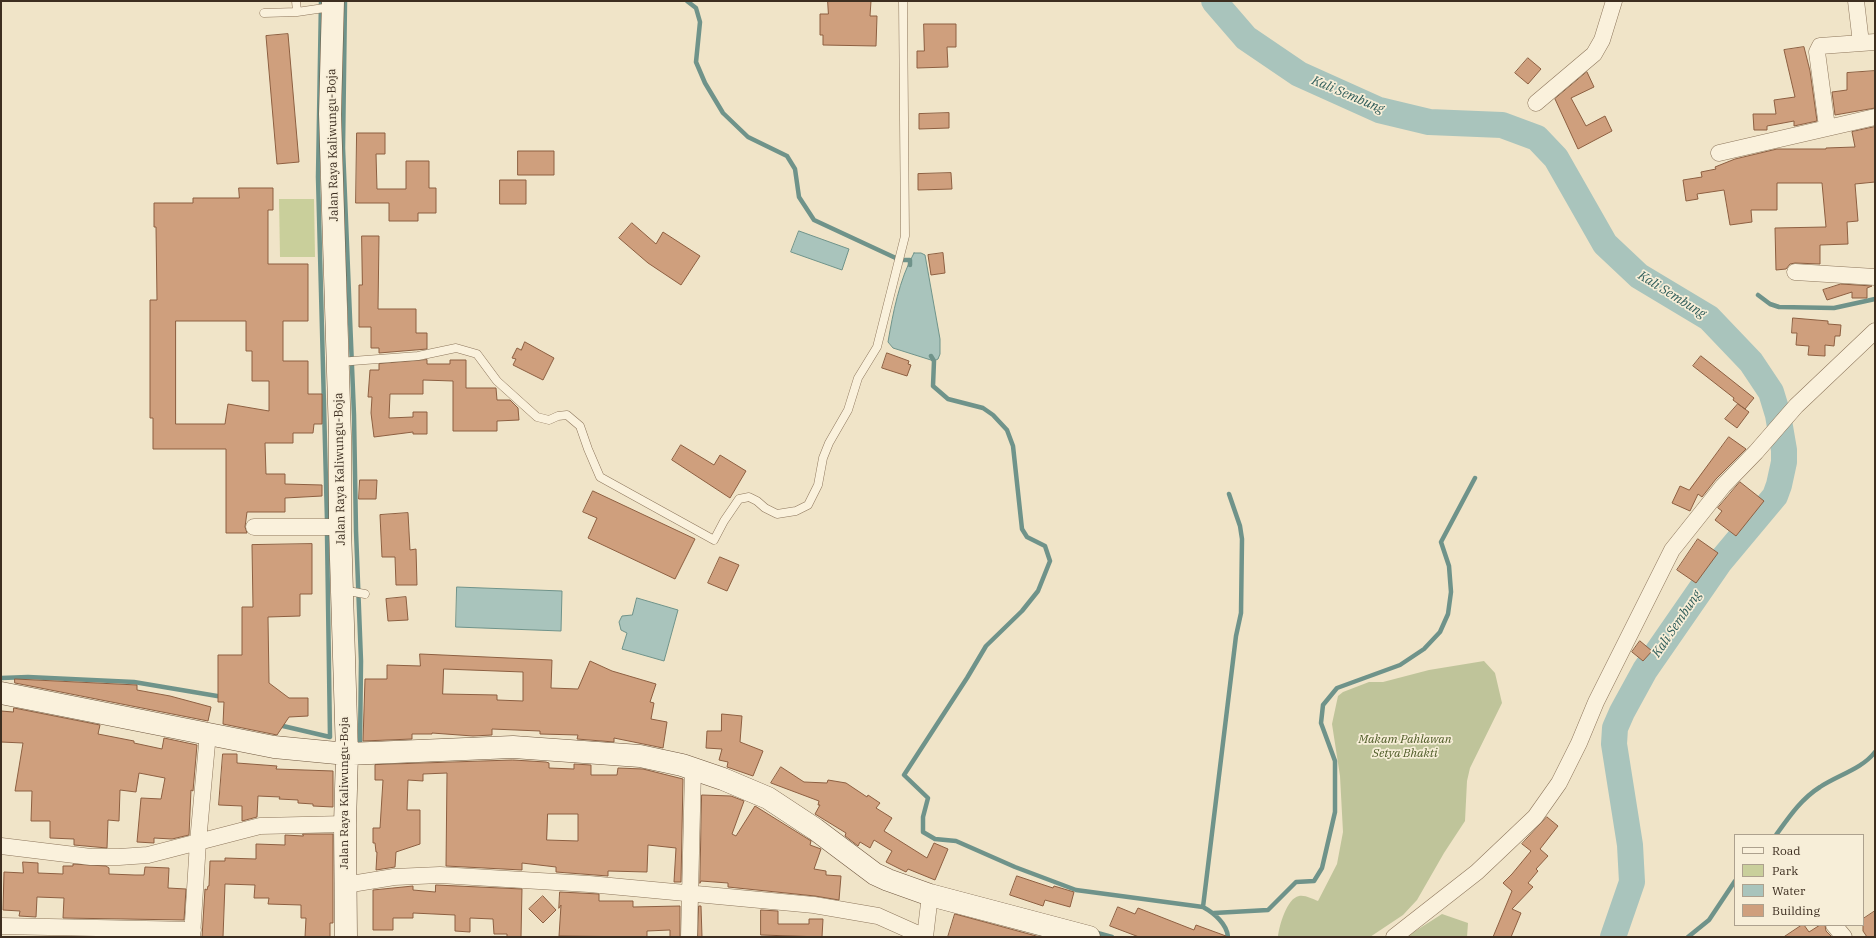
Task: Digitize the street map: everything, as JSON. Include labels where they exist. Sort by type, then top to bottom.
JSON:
[{"type":"street","points":[[1536,103],[1594,54],[1602,40],[1614,1]]},
{"type":"street","points":[[1827,127],[1817,52],[1820,46],[1868,43],[1856,1]]},
{"type":"street","name":"Jalan Raya Kaliwungu-Boja","points":[[327,6],[340,436],[340,527],[347,754],[345,824],[346,937]]},
{"type":"street","points":[[1719,153],[1875,117]]},
{"type":"street","points":[[1795,272],[1875,277]]},
{"type":"street","points":[[1394,937],[1477,872],[1535,817],[1559,783],[1579,743],[1596,702],[1672,550],[1723,486],[1756,452],[1796,406],[1875,331]]},
{"type":"street","points":[[254,527],[340,527]]},
{"type":"street","points":[[1,693],[274,747],[347,754],[513,747],[640,756],[693,769],[768,798],[815,829],[875,874],[930,895],[1089,937]]},
{"type":"street","points":[[1,926],[56,932],[192,933],[198,842],[208,733]]},
{"type":"street","points":[[689,937],[693,769]]},
{"type":"street","points":[[1,846],[91,857],[119,857],[148,855],[260,826],[345,824]]},
{"type":"street","points":[[345,885],[394,877],[440,875],[514,878],[814,905],[878,916],[925,937],[930,895]]},
{"type":"street","points":[[1835,926],[1844,937]]},
{"type":"lane","points":[[296,1],[297,12]]},
{"type":"lane","points":[[338,362],[418,356],[456,348],[477,354],[497,381],[537,417],[549,420],[558,416],[567,415],[580,426],[600,477],[714,540],[724,521],[739,499],[749,497],[757,500],[765,508],[777,514],[796,511],[808,506],[818,485],[823,458],[829,443],[848,410],[858,378],[877,347],[905,236],[903,1]]},
{"type":"lane","points":[[264,13],[297,12],[327,6]]},
{"type":"lane","points":[[342,590],[365,594]]},
{"type":"green space","points":[[279,199],[314,199],[315,257],[280,257]]},
{"type":"green space","name":"Makam Pahlawan Setya Bhakti","points":[[1484,661],[1495,673],[1502,703],[1470,768],[1467,781],[1465,821],[1444,853],[1417,900],[1403,915],[1370,937],[1278,937],[1284,913],[1291,902],[1299,896],[1318,901],[1337,864],[1343,832],[1340,776],[1332,724],[1338,696],[1343,692],[1369,682],[1383,682],[1429,670]]},
{"type":"green space","points":[[1442,914],[1468,923],[1467,937],[1406,937]]},
{"type":"water","points":[[799,231],[849,249],[842,270],[791,252]]},
{"type":"water","points":[[914,253],[921,253],[925,255],[940,339],[940,354],[938,359],[934,361],[893,348],[888,342],[900,285]]},
{"type":"water","points":[[457,587],[562,591],[561,631],[456,627]]},
{"type":"water","points":[[637,598],[678,610],[664,661],[622,649],[627,633],[621,630],[619,622],[622,616],[632,615]]},
{"type":"building","points":[[828,1],[871,1],[870,16],[877,16],[876,46],[823,45],[823,35],[820,35],[820,14],[828,14]]},
{"type":"building","points":[[924,24],[956,24],[956,47],[947,47],[948,67],[917,68],[917,51],[924,51]]},
{"type":"building","points":[[288,34],[299,162],[277,164],[266,36]]},
{"type":"building","points":[[1804,47],[1810,71],[1817,121],[1794,126],[1794,121],[1767,126],[1767,130],[1754,130],[1753,114],[1776,114],[1774,100],[1795,97],[1784,50]]},
{"type":"building","points":[[1528,58],[1541,69],[1528,84],[1515,73]]},
{"type":"building","points":[[1875,71],[1875,108],[1835,115],[1832,92],[1847,90],[1847,73]]},
{"type":"building","points":[[1587,72],[1594,87],[1571,98],[1586,126],[1605,116],[1612,131],[1578,149],[1555,99]]},
{"type":"building","points":[[949,113],[949,128],[919,129],[919,114]]},
{"type":"building","points":[[1875,127],[1875,182],[1855,184],[1858,221],[1847,222],[1848,244],[1820,245],[1820,264],[1795,263],[1790,264],[1786,269],[1776,270],[1775,228],[1826,227],[1822,183],[1777,183],[1777,210],[1751,210],[1752,222],[1730,225],[1724,190],[1697,194],[1698,199],[1686,201],[1683,180],[1702,177],[1701,172],[1716,169],[1715,167],[1735,159],[1777,149],[1826,149],[1855,147],[1852,132]]},
{"type":"building","points":[[357,133],[385,133],[385,154],[376,154],[377,189],[406,189],[406,161],[429,161],[429,188],[436,188],[436,213],[418,213],[418,221],[389,221],[389,203],[356,203]]},
{"type":"building","points":[[518,151],[554,151],[554,175],[518,175]]},
{"type":"building","points":[[951,173],[952,189],[918,190],[918,174]]},
{"type":"building","points":[[500,180],[526,180],[526,204],[500,204]]},
{"type":"building","points":[[239,188],[273,188],[273,210],[268,210],[268,264],[308,264],[308,321],[283,321],[283,361],[308,361],[308,394],[322,394],[322,424],[314,424],[313,433],[293,433],[293,443],[265,443],[266,474],[285,474],[285,484],[322,485],[322,496],[285,498],[285,512],[247,512],[245,527],[247,533],[226,533],[226,449],[153,449],[153,418],[150,418],[150,300],[157,300],[156,227],[154,227],[154,203],[193,203],[193,198],[239,198]],"holes":[[[176,321],[246,321],[246,351],[252,351],[252,381],[269,381],[269,411],[228,404],[225,424],[176,424]]]},
{"type":"building","points":[[632,223],[656,244],[663,232],[700,256],[681,285],[648,263],[619,238]]},
{"type":"building","points":[[362,236],[379,236],[378,309],[416,309],[416,333],[427,333],[427,349],[379,353],[379,348],[371,348],[371,327],[359,327],[359,285],[362,285]]},
{"type":"building","points":[[943,253],[945,273],[931,275],[928,255]]},
{"type":"building","points":[[1841,284],[1872,286],[1867,288],[1867,298],[1852,298],[1852,292],[1827,300],[1823,290]]},
{"type":"building","points":[[1793,318],[1828,321],[1828,324],[1841,325],[1840,336],[1835,336],[1834,346],[1825,345],[1825,356],[1808,355],[1809,346],[1796,345],[1797,333],[1792,333]]},
{"type":"building","points":[[525,342],[554,358],[543,380],[513,365],[516,359],[512,358],[517,348],[521,350]]},
{"type":"building","points":[[887,353],[909,361],[908,364],[911,365],[907,376],[882,368]]},
{"type":"building","points":[[1701,356],[1754,398],[1745,409],[1733,400],[1734,398],[1693,366]]},
{"type":"building","points":[[427,360],[427,364],[450,364],[450,360],[466,360],[466,388],[496,388],[497,400],[510,400],[518,408],[519,420],[497,421],[497,431],[453,431],[453,381],[423,380],[423,394],[390,394],[389,418],[413,417],[413,412],[427,412],[427,434],[413,434],[413,432],[374,437],[371,413],[372,397],[368,397],[370,370],[379,370],[379,364]]},
{"type":"building","points":[[1738,404],[1749,412],[1737,428],[1725,419]]},
{"type":"building","points":[[1729,437],[1746,449],[1716,479],[1702,497],[1698,494],[1690,511],[1672,503],[1680,486],[1689,490]]},
{"type":"building","points":[[681,445],[714,465],[720,455],[746,471],[730,498],[672,460]]},
{"type":"building","points":[[360,480],[377,480],[376,499],[359,499]]},
{"type":"building","points":[[1740,482],[1764,501],[1736,536],[1715,520],[1722,511],[1718,508]]},
{"type":"building","points":[[593,491],[695,539],[675,579],[588,538],[597,518],[583,512]]},
{"type":"building","points":[[408,513],[410,550],[416,549],[417,585],[396,585],[395,557],[382,557],[380,515]]},
{"type":"building","points":[[1698,539],[1718,553],[1696,583],[1677,570]]},
{"type":"building","points":[[312,544],[312,594],[300,594],[300,616],[268,617],[269,683],[289,698],[308,698],[308,716],[289,717],[277,735],[223,724],[224,702],[218,702],[218,655],[242,655],[242,607],[253,607],[252,545]]},
{"type":"building","points":[[720,557],[739,565],[727,591],[708,583]]},
{"type":"building","points":[[406,597],[408,620],[388,621],[386,599]]},
{"type":"building","points":[[1640,641],[1652,651],[1643,661],[1632,652]]},
{"type":"building","points":[[420,654],[552,660],[551,688],[578,689],[590,661],[612,671],[656,684],[650,702],[654,703],[651,719],[667,722],[663,748],[614,738],[614,742],[577,739],[578,735],[540,734],[540,731],[492,729],[492,735],[473,736],[432,733],[412,734],[412,739],[363,741],[365,679],[387,679],[387,665],[420,666]],"holes":[[[444,669],[523,672],[523,701],[497,700],[497,695],[443,694]]]},
{"type":"building","points":[[15,679],[137,685],[137,690],[170,696],[211,707],[208,721],[15,683]]},
{"type":"building","points":[[14,708],[100,725],[98,734],[134,741],[134,743],[162,749],[164,738],[197,745],[193,791],[191,790],[189,835],[172,839],[154,838],[154,843],[137,842],[141,798],[161,799],[165,778],[139,773],[136,792],[120,790],[119,821],[108,820],[107,848],[74,845],[74,839],[50,838],[50,821],[31,821],[32,791],[15,791],[23,743],[1,742],[1,711],[13,712]]},
{"type":"building","points":[[722,714],[742,716],[740,742],[763,751],[753,776],[727,767],[728,762],[719,760],[722,749],[706,748],[707,731],[721,731]]},
{"type":"building","points":[[223,754],[237,754],[237,763],[277,766],[276,769],[333,771],[333,807],[313,806],[313,804],[298,803],[298,800],[279,799],[280,797],[258,796],[257,817],[242,821],[242,806],[219,805]]},
{"type":"building","points":[[513,760],[546,762],[549,763],[549,768],[574,769],[574,764],[591,765],[591,775],[617,775],[618,768],[643,769],[683,779],[681,882],[674,882],[676,848],[648,845],[647,872],[608,871],[608,876],[556,872],[556,867],[522,863],[522,870],[446,866],[447,773],[423,774],[423,781],[408,780],[407,810],[420,810],[420,844],[396,852],[395,867],[376,870],[377,852],[375,843],[373,843],[373,828],[380,828],[383,780],[375,780],[375,765]],"holes":[[[548,814],[578,814],[578,841],[547,840]]]},
{"type":"building","points":[[781,767],[804,782],[827,783],[828,780],[846,783],[867,797],[868,795],[880,803],[876,808],[892,818],[884,831],[927,858],[934,843],[948,849],[935,880],[908,869],[906,872],[886,862],[892,851],[874,840],[870,848],[860,842],[858,846],[845,836],[846,833],[815,814],[820,805],[818,805],[819,801],[771,783]]},
{"type":"building","points":[[702,795],[731,796],[744,801],[732,834],[736,836],[755,806],[811,841],[810,845],[821,849],[814,869],[826,871],[826,875],[841,876],[839,900],[728,887],[728,883],[701,881],[700,883]]},
{"type":"building","points":[[1547,817],[1558,826],[1540,849],[1548,856],[1536,869],[1538,871],[1528,883],[1533,887],[1512,909],[1521,913],[1511,937],[1493,937],[1512,891],[1503,883],[1531,851],[1522,844]]},
{"type":"building","points":[[303,834],[333,834],[333,923],[330,923],[330,937],[305,937],[306,918],[301,918],[301,905],[268,904],[269,898],[254,898],[255,885],[225,884],[223,937],[202,937],[205,889],[207,890],[209,886],[210,861],[225,861],[225,858],[256,859],[256,844],[285,845],[285,835],[303,836]]},
{"type":"building","points":[[23,862],[38,863],[38,873],[63,874],[63,866],[73,866],[73,864],[106,866],[109,868],[109,874],[144,875],[145,867],[169,868],[168,888],[186,889],[184,920],[63,918],[64,898],[37,897],[36,917],[19,916],[20,911],[3,910],[4,872],[23,873]]},
{"type":"building","points":[[1017,876],[1053,888],[1054,886],[1074,892],[1070,907],[1045,900],[1043,906],[1010,895]]},
{"type":"building","points":[[436,885],[522,889],[521,937],[507,937],[507,934],[494,934],[493,919],[470,918],[470,932],[455,931],[455,915],[413,913],[413,918],[393,918],[393,930],[373,930],[373,890],[413,886],[413,890],[435,892]]},
{"type":"building","points":[[560,892],[599,894],[599,901],[633,901],[633,907],[680,906],[680,937],[670,937],[670,930],[647,931],[647,937],[559,936],[561,905],[559,908]]},
{"type":"building","points":[[543,896],[556,910],[543,923],[529,909]]},
{"type":"building","points":[[699,906],[701,906],[702,937],[698,937]]},
{"type":"building","points":[[1118,907],[1135,914],[1138,908],[1194,930],[1196,925],[1226,937],[1139,937],[1110,926]]},
{"type":"building","points":[[761,910],[778,911],[778,924],[809,924],[809,919],[823,919],[822,937],[761,935]]},
{"type":"building","points":[[1875,911],[1875,937],[1867,937],[1863,931],[1864,918]]},
{"type":"building","points":[[955,914],[1040,937],[948,937]]},
{"type":"building","points":[[1800,926],[1805,926],[1809,932],[1818,926],[1825,926],[1826,931],[1832,937],[1784,937]]},
{"type":"waterway","points":[[321,1],[318,177],[327,520]]},
{"type":"waterway","points":[[345,1],[343,148],[354,415],[356,531],[361,661],[360,747]]},
{"type":"waterway","points":[[687,1],[696,8],[700,22],[696,62],[705,83],[723,113],[748,137],[787,156],[795,169],[799,197],[814,220],[900,260],[910,260],[910,265]]},
{"type":"waterway","name":"Kali Sembung","points":[[1214,1],[1246,38],[1299,74],[1379,110],[1429,122],[1502,125],[1537,138],[1556,158],[1605,244],[1639,276],[1709,318],[1751,362],[1771,392],[1778,415],[1784,450],[1784,462],[1775,496],[1719,563],[1645,670],[1615,728],[1614,744],[1630,845],[1632,882],[1613,937]]},
{"type":"waterway","points":[[1758,295],[1770,304],[1779,307],[1834,308],[1875,299]]},
{"type":"waterway","points":[[931,356],[934,361],[933,386],[948,399],[983,408],[993,415],[1007,430],[1013,446],[1022,529],[1027,537],[1045,546],[1050,561],[1038,591],[1022,611],[986,646],[904,775],[928,798],[923,817],[923,832],[935,839],[956,841],[1015,867],[1076,890],[1203,907],[1223,923],[1228,937]]},
{"type":"waterway","points":[[1214,913],[1268,910],[1296,882],[1314,881],[1322,868],[1335,812],[1335,761],[1321,723],[1323,705],[1337,688],[1400,665],[1424,649],[1440,632],[1448,614],[1451,592],[1449,566],[1441,542],[1475,478]]},
{"type":"waterway","points":[[1203,907],[1236,636],[1241,613],[1242,539],[1240,526],[1229,494]]},
{"type":"waterway","points":[[278,723],[283,726],[330,737],[327,533]]},
{"type":"waterway","points":[[1,678],[28,677],[134,682],[223,697]]},
{"type":"waterway","points":[[1777,834],[1807,797],[1827,783],[1857,767],[1870,758],[1875,752]]},
{"type":"waterway","points":[[1688,937],[1709,920],[1734,882]]},
{"type":"waterway","points":[[1094,932],[1112,937]]}]
